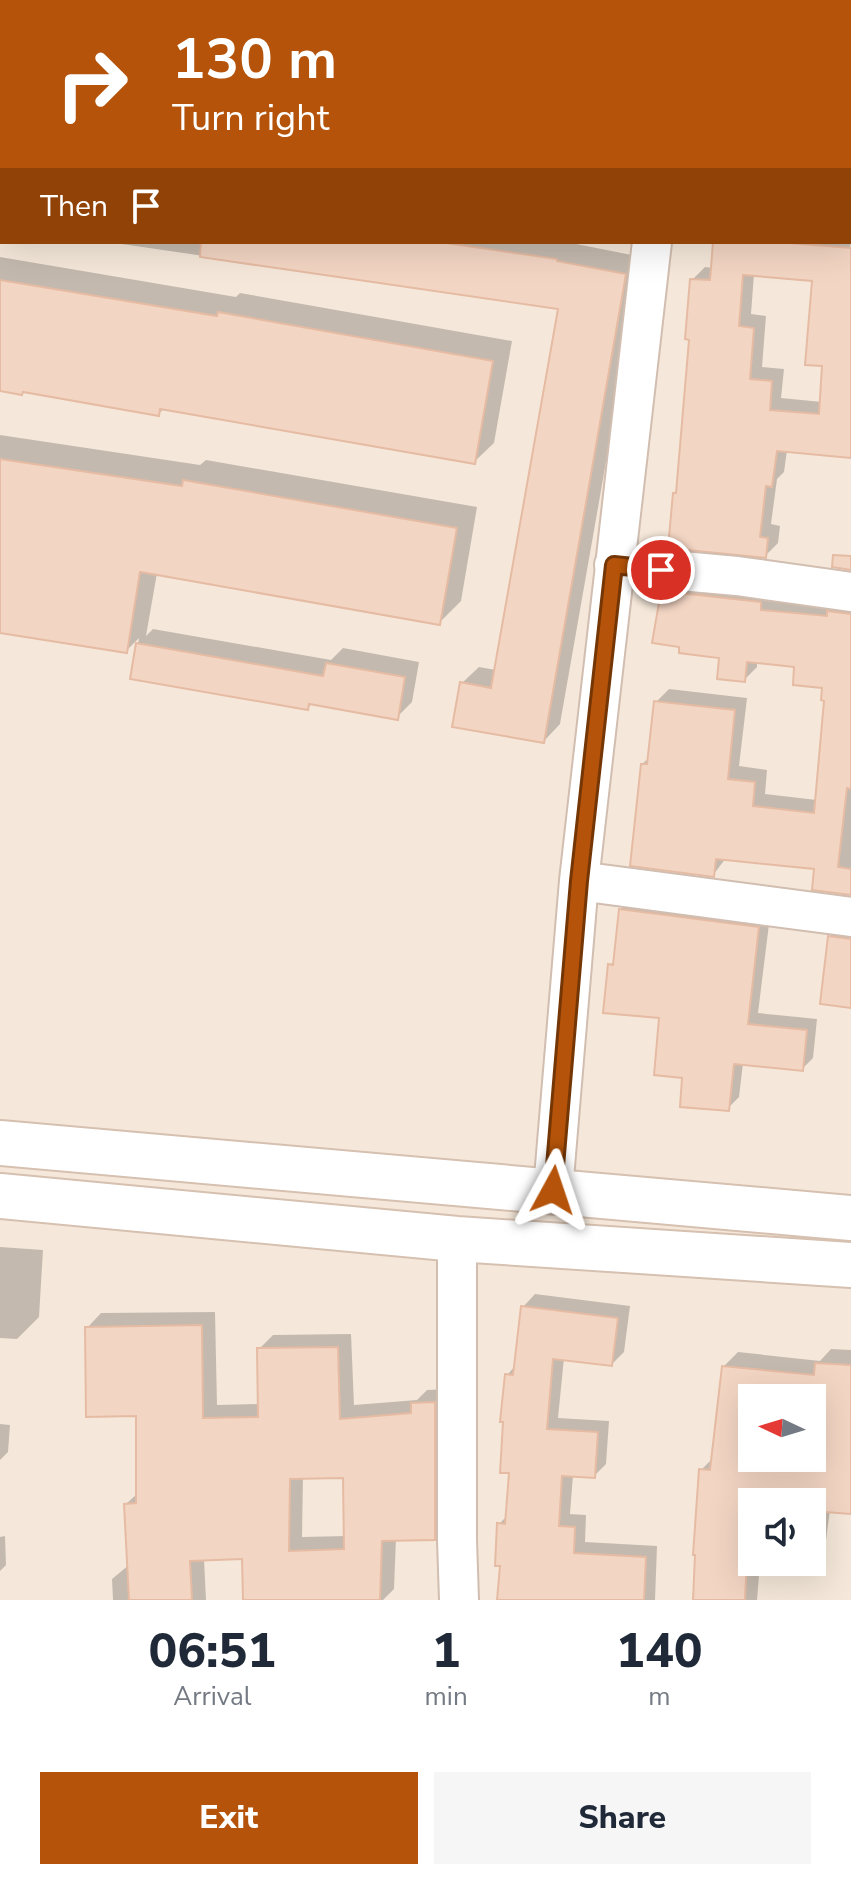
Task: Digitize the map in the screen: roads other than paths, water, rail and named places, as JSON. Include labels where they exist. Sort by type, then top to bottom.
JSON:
[{"type":"main road","points":[[0,1143],[851,1218]]},
{"type":"main road","points":[[0,1196],[457,1239],[851,1265]]},
{"type":"street","points":[[553,1190],[579,881],[652,244]]},
{"type":"street","points":[[614,565],[737,576],[851,592]]},
{"type":"street","points":[[579,881],[851,917]]},
{"type":"street","points":[[457,1239],[459,1600]]}]
